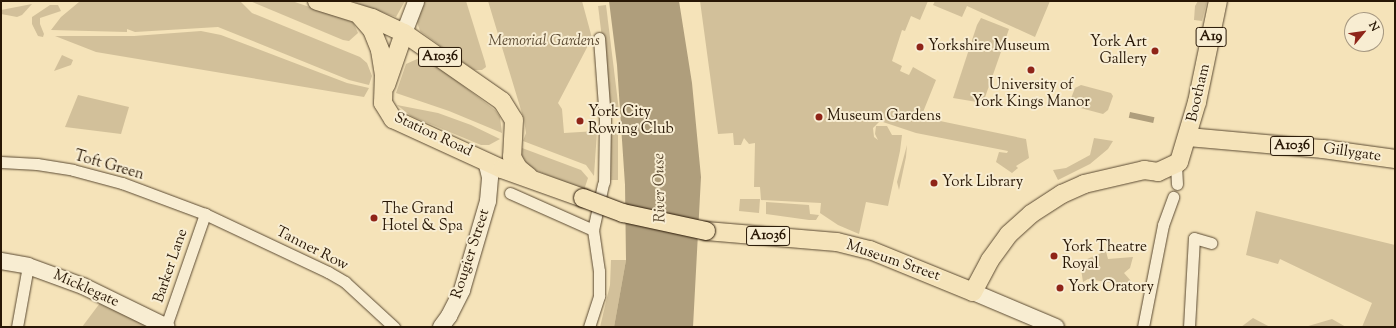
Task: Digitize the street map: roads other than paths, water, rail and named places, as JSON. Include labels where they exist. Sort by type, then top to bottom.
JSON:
[{"type":"main road","name":"A1036","points":[[317,1],[360,16],[372,18],[404,33],[506,105],[514,120],[512,143]]},
{"type":"main road","name":"Bootham","points":[[1182,151],[1218,1]]},
{"type":"main road","name":"A1036","points":[[360,16],[372,30],[380,50],[384,89]]},
{"type":"main road","name":"A1036","points":[[384,89],[391,76],[404,33]]},
{"type":"main road","name":"Station Road","points":[[384,89],[383,103],[387,113],[404,125],[482,158],[502,169],[529,177],[623,213],[711,231]]},
{"type":"main road","name":"Station Road","points":[[482,158],[499,152],[512,143],[514,163],[529,177]]},
{"type":"main road","name":"Gillygate","points":[[1182,151],[1323,149],[1395,159]]},
{"type":"main road","name":"A1036","points":[[973,292],[990,260],[1006,239],[1031,214],[1062,194],[1084,184],[1144,170],[1155,160],[1182,151]]},
{"type":"main road","name":"Museum Street","points":[[711,231],[837,242],[882,254],[973,292]]},
{"type":"street","points":[[404,33],[416,1]]},
{"type":"street","points":[[589,327],[599,296],[597,249],[593,230],[603,183],[605,120],[599,38]]},
{"type":"street","name":"Rougier Street","points":[[441,327],[450,316],[462,290],[488,200],[512,143]]},
{"type":"street","points":[[1177,184],[1182,151]]},
{"type":"street","name":"Rougier Street","points":[[482,158],[490,177],[488,200]]},
{"type":"street","name":"Toft Green","points":[[1,162],[37,164],[73,170],[122,183],[205,214]]},
{"type":"street","points":[[510,193],[593,230]]},
{"type":"street","points":[[1143,327],[1163,225],[1173,198]]},
{"type":"street","name":"Barker Lane","points":[[165,327],[205,214]]},
{"type":"street","name":"Tanner Row","points":[[205,214],[346,282],[394,327]]},
{"type":"street","points":[[1190,327],[1194,238],[1210,244]]},
{"type":"street","name":"Micklegate","points":[[1,261],[28,266],[83,286],[165,327]]},
{"type":"street","points":[[17,327],[28,266]]},
{"type":"street","points":[[973,292],[1056,327]]},
{"type":"water","name":"River Ouse","points":[[609,1],[679,1],[692,83],[701,177],[693,327],[614,327],[626,260],[625,185],[617,65]]},
{"type":"water","points":[[1130,112],[1154,117],[1153,123],[1129,118]]},
{"type":"place","name":"Yorkshire Museum","points":[[920,47]]},
{"type":"place","name":"York Art Gallery","points":[[1155,51]]},
{"type":"place","name":"University of York Kings Manor","points":[[1031,70]]},
{"type":"place","name":"Museum Gardens","points":[[819,117]]},
{"type":"place","name":"York City Rowing Club","points":[[580,121]]},
{"type":"place","name":"York Library","points":[[934,183]]},
{"type":"place","name":"The Grand Hotel & Spa","points":[[374,218]]},
{"type":"place","name":"York Theatre Royal","points":[[1054,256]]},
{"type":"place","name":"York Oratory","points":[[1060,288]]},
{"type":"park label","name":"Memorial Gardens","points":[[544,42]]}]
